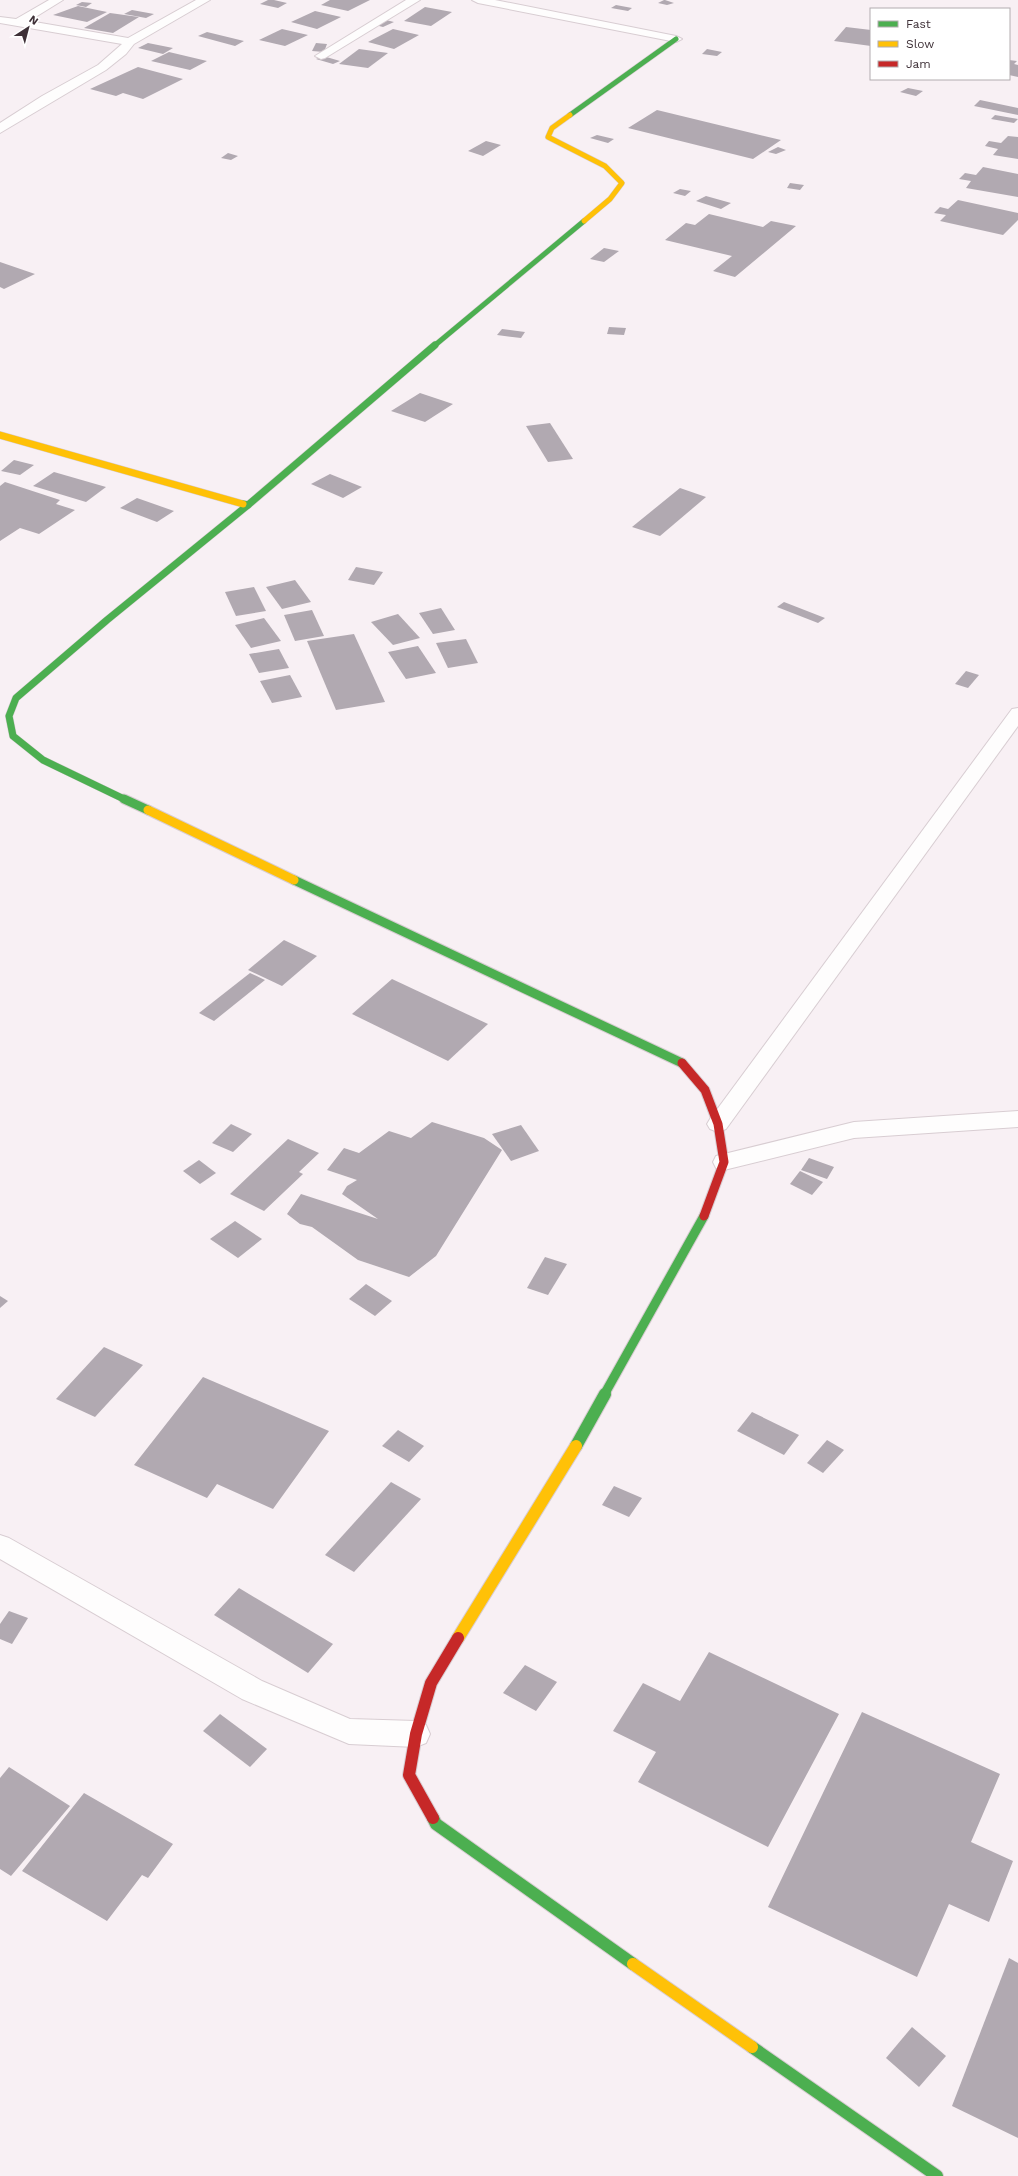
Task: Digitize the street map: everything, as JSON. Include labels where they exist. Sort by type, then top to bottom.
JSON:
[{"type":"street","points":[[18,23],[57,0]]},
{"type":"street","points":[[0,129],[46,99],[108,65],[123,52],[130,42],[204,0]]},
{"type":"street","points":[[321,56],[414,0]]},
{"type":"street","points":[[478,0],[676,39]]},
{"type":"street","points":[[0,20],[130,42]]},
{"type":"street","points":[[676,39],[552,128],[548,137],[561,147],[593,158],[612,170],[622,183],[610,199],[412,364],[248,504],[106,620],[16,698],[9,716],[13,736],[43,760],[321,893],[680,1061],[705,1090],[718,1124],[724,1162],[706,1212],[591,1422],[431,1683],[416,1734],[409,1775],[436,1824],[502,1873],[937,2176]]},
{"type":"street","points":[[0,435],[248,504]]},
{"type":"street","points":[[718,1124],[1018,713]]},
{"type":"street","points":[[724,1162],[854,1130],[1018,1119]]},
{"type":"street","points":[[0,1546],[160,1639],[252,1690],[350,1731],[416,1734]]},
{"type":"building","points":[[268,0],[287,3],[278,8],[260,4]]},
{"type":"building","points":[[330,0],[370,0],[348,11],[321,5]]},
{"type":"building","points":[[664,0],[674,3],[667,5],[658,3]]},
{"type":"building","points":[[82,2],[92,3],[86,7],[76,5]]},
{"type":"building","points":[[616,5],[632,8],[628,11],[611,8]]},
{"type":"building","points":[[78,6],[107,12],[87,22],[53,15]]},
{"type":"building","points":[[425,7],[452,12],[431,26],[404,21]]},
{"type":"building","points":[[132,10],[154,14],[146,18],[124,14]]},
{"type":"building","points":[[315,11],[341,17],[317,29],[291,22]]},
{"type":"building","points":[[110,13],[139,17],[113,33],[84,28]]},
{"type":"building","points":[[382,19],[394,22],[383,27],[371,24]]},
{"type":"building","points":[[846,27],[870,30],[870,46],[834,41]]},
{"type":"building","points":[[282,29],[308,35],[285,46],[259,40]]},
{"type":"building","points":[[393,29],[419,35],[394,49],[368,42]]},
{"type":"building","points":[[207,32],[244,41],[235,46],[198,36]]},
{"type":"building","points":[[148,43],[173,48],[163,54],[138,48]]},
{"type":"building","points":[[316,43],[327,44],[324,52],[312,51]]},
{"type":"building","points":[[359,49],[388,53],[368,68],[339,64]]},
{"type":"building","points":[[707,49],[722,52],[717,56],[702,54]]},
{"type":"building","points":[[169,52],[207,61],[190,70],[151,61]]},
{"type":"building","points":[[323,56],[340,61],[333,64],[316,59]]},
{"type":"building","points":[[1010,60],[1017,61],[1014,64],[1018,65],[1018,77],[1010,75]]},
{"type":"building","points":[[138,67],[183,79],[143,99],[123,93],[116,96],[90,89]]},
{"type":"building","points":[[908,88],[923,91],[916,96],[900,92]]},
{"type":"building","points":[[980,100],[1018,108],[1018,115],[974,106]]},
{"type":"building","points":[[657,110],[781,140],[753,159],[628,128]]},
{"type":"building","points":[[995,115],[1018,119],[1014,123],[991,119]]},
{"type":"building","points":[[597,135],[614,139],[608,143],[590,138]]},
{"type":"building","points":[[1008,136],[1018,137],[1018,159],[993,155],[998,149],[985,146],[989,141],[1001,143]]},
{"type":"building","points":[[486,141],[501,145],[483,156],[468,151]]},
{"type":"building","points":[[778,147],[786,150],[776,154],[768,152]]},
{"type":"building","points":[[228,153],[238,156],[231,160],[221,158]]},
{"type":"building","points":[[983,167],[1018,174],[1018,197],[966,188],[971,181],[959,179],[965,173],[976,175]]},
{"type":"building","points":[[790,183],[804,185],[800,190],[787,188]]},
{"type":"building","points":[[680,189],[691,191],[685,196],[673,193]]},
{"type":"building","points":[[706,196],[731,203],[721,209],[696,201]]},
{"type":"building","points":[[958,200],[1018,213],[1018,220],[1003,235],[940,221],[946,215],[934,213],[940,207],[948,209]]},
{"type":"building","points":[[709,214],[763,227],[771,221],[796,226],[735,277],[713,271],[732,256],[665,240],[686,223],[695,225]]},
{"type":"building","points":[[604,248],[619,251],[604,262],[590,259]]},
{"type":"building","points":[[0,262],[35,274],[4,289],[0,287]]},
{"type":"building","points":[[609,327],[626,328],[624,335],[607,334]]},
{"type":"building","points":[[502,329],[525,332],[521,338],[497,335]]},
{"type":"building","points":[[420,393],[453,404],[425,422],[391,411]]},
{"type":"building","points":[[550,423],[573,459],[548,462],[526,426]]},
{"type":"building","points":[[14,460],[34,465],[20,475],[1,471]]},
{"type":"building","points":[[54,472],[106,487],[86,502],[33,486]]},
{"type":"building","points":[[330,474],[362,487],[343,498],[311,484]]},
{"type":"building","points":[[5,482],[60,500],[56,504],[75,510],[39,534],[20,528],[0,541],[0,486]]},
{"type":"building","points":[[680,488],[706,497],[660,536],[632,527]]},
{"type":"building","points":[[137,498],[174,511],[157,522],[120,508]]},
{"type":"building","points":[[356,567],[383,572],[374,585],[348,580]]},
{"type":"building","points":[[295,580],[311,602],[282,609],[266,587]]},
{"type":"building","points":[[254,587],[266,611],[236,616],[225,592]]},
{"type":"building","points":[[784,602],[825,618],[818,623],[777,607]]},
{"type":"building","points":[[441,608],[455,630],[433,634],[419,613]]},
{"type":"building","points":[[312,610],[324,636],[295,641],[284,615]]},
{"type":"building","points":[[398,614],[420,638],[393,645],[371,622]]},
{"type":"building","points":[[264,618],[281,641],[251,648],[235,625]]},
{"type":"building","points":[[354,634],[385,702],[336,710],[307,641]]},
{"type":"building","points":[[466,639],[478,663],[448,668],[436,643]]},
{"type":"building","points":[[418,646],[436,673],[406,679],[388,652]]},
{"type":"building","points":[[279,649],[289,668],[259,673],[249,654]]},
{"type":"building","points":[[966,671],[979,675],[968,688],[955,684]]},
{"type":"building","points":[[290,675],[302,697],[272,703],[260,681]]},
{"type":"building","points":[[284,940],[317,956],[282,986],[248,970]]},
{"type":"building","points":[[250,973],[265,980],[214,1021],[199,1013]]},
{"type":"building","points":[[392,979],[488,1024],[448,1061],[352,1014]]},
{"type":"building","points":[[432,1122],[484,1138],[502,1150],[436,1256],[409,1277],[358,1260],[312,1227],[300,1224],[287,1214],[301,1194],[378,1219],[342,1194],[347,1186],[357,1180],[327,1170],[344,1148],[359,1153],[389,1131],[411,1138]]},
{"type":"building","points":[[231,1124],[252,1134],[233,1152],[212,1143]]},
{"type":"building","points":[[521,1125],[539,1151],[511,1161],[492,1134]]},
{"type":"building","points":[[288,1139],[319,1153],[299,1172],[303,1174],[264,1211],[230,1194]]},
{"type":"building","points":[[809,1158],[834,1167],[827,1179],[801,1170]]},
{"type":"building","points":[[199,1160],[216,1173],[200,1184],[183,1171]]},
{"type":"building","points":[[800,1171],[823,1182],[812,1195],[790,1184]]},
{"type":"building","points":[[235,1221],[262,1239],[238,1258],[210,1239]]},
{"type":"building","points":[[545,1257],[567,1264],[548,1295],[527,1288]]},
{"type":"building","points":[[366,1284],[392,1301],[375,1316],[349,1299]]},
{"type":"building","points":[[0,1296],[8,1301],[0,1308]]},
{"type":"building","points":[[104,1347],[143,1365],[95,1417],[56,1399]]},
{"type":"building","points":[[203,1377],[329,1431],[273,1509],[217,1484],[207,1498],[134,1465]]},
{"type":"building","points":[[752,1412],[799,1435],[784,1455],[737,1431]]},
{"type":"building","points":[[398,1430],[424,1446],[409,1462],[382,1446]]},
{"type":"building","points":[[827,1440],[844,1450],[823,1473],[807,1463]]},
{"type":"building","points":[[391,1482],[421,1499],[354,1572],[325,1555]]},
{"type":"building","points":[[614,1486],[642,1498],[629,1517],[602,1505]]},
{"type":"building","points":[[239,1588],[333,1644],[308,1673],[214,1615]]},
{"type":"building","points":[[9,1611],[28,1618],[12,1644],[0,1639],[0,1624]]},
{"type":"building","points":[[709,1652],[839,1714],[768,1847],[638,1782],[656,1752],[613,1731],[643,1683],[680,1701]]},
{"type":"building","points":[[525,1665],[557,1682],[536,1711],[503,1693]]},
{"type":"building","points":[[862,1712],[1000,1774],[971,1842],[1013,1861],[989,1922],[949,1904],[917,1977],[768,1907]]},
{"type":"building","points":[[220,1714],[267,1749],[250,1767],[203,1731]]},
{"type":"building","points":[[9,1767],[70,1806],[11,1876],[0,1869],[0,1778]]},
{"type":"building","points":[[84,1793],[173,1844],[148,1878],[142,1875],[107,1921],[22,1871]]},
{"type":"building","points":[[1009,1958],[1018,1963],[1018,2138],[952,2106]]},
{"type":"building","points":[[912,2027],[946,2056],[919,2087],[886,2058]]},
{"type":"traffic: fast","points":[[570,115],[676,39]]},
{"type":"traffic: fast","points":[[248,505],[412,364],[584,221]]},
{"type":"traffic: fast","points":[[148,810],[43,760],[13,736],[9,716],[16,698],[107,620],[248,505],[243,504]]},
{"type":"traffic: fast","points":[[294,880],[682,1063]]},
{"type":"traffic: fast","points":[[576,1446],[704,1216]]},
{"type":"traffic: fast","points":[[433,1818],[436,1824],[633,1964]]},
{"type":"traffic: fast","points":[[752,2047],[937,2176]]},
{"type":"traffic: slow","points":[[570,115],[552,128],[548,137],[558,144],[605,166],[622,183],[610,199],[584,221]]},
{"type":"traffic: slow","points":[[0,435],[243,504]]},
{"type":"traffic: slow","points":[[148,810],[294,880]]},
{"type":"traffic: slow","points":[[458,1638],[576,1446]]},
{"type":"traffic: slow","points":[[633,1964],[752,2047]]},
{"type":"traffic: jam","points":[[682,1063],[705,1090],[718,1124],[724,1162],[704,1216]]},
{"type":"traffic: jam","points":[[433,1818],[409,1775],[416,1734],[431,1683],[458,1638]]}]
